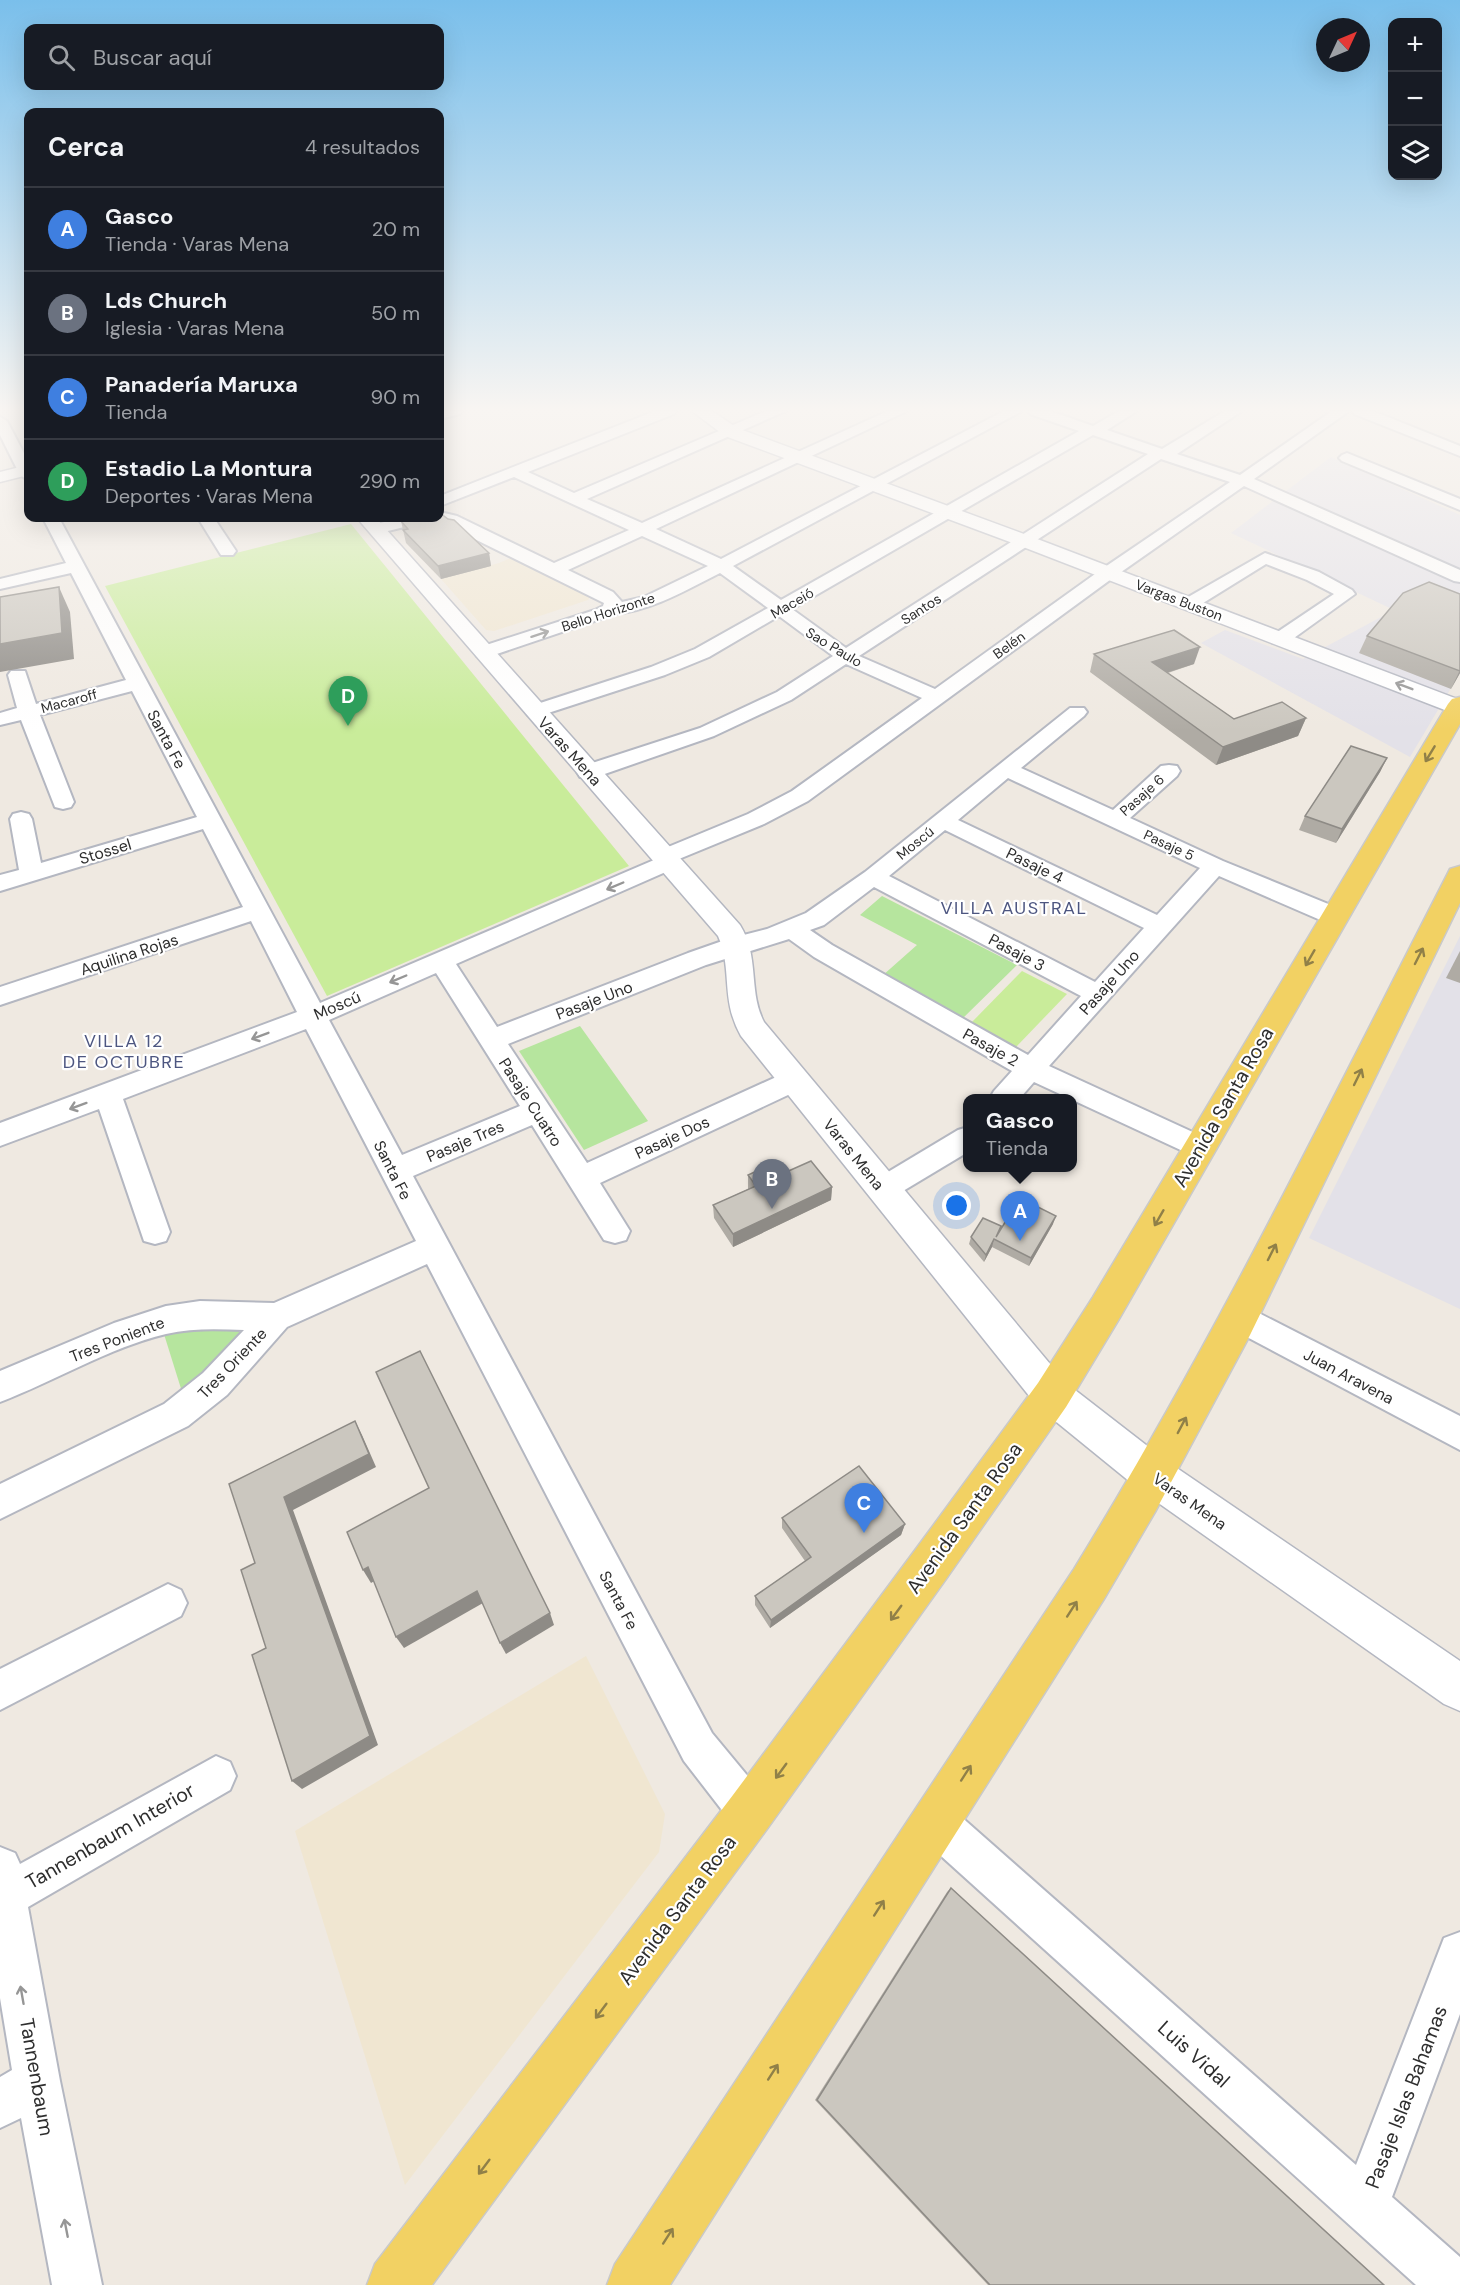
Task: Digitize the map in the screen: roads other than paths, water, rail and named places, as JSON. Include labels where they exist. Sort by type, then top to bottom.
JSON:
[{"type":"main road","name":"Avenida Santa Rosa","points":[[396,2285],[750,1812],[1052,1395],[1200,1148],[1459,705]]},
{"type":"main road","points":[[636,2285],[1089,1584],[1154,1476],[1239,1317],[1460,875]]},
{"type":"street","points":[[444,518],[451,519],[607,596],[613,602],[611,609]]},
{"type":"street","name":"Sao Paulo","points":[[615,518],[722,566],[749,584],[805,630],[846,657],[937,697]]},
{"type":"street","points":[[554,570],[670,518]]},
{"type":"street","name":"Bello Horizonte","points":[[484,652],[611,609],[631,607],[650,601],[813,518]]},
{"type":"street","name":"Maceió","points":[[535,711],[679,663],[780,610],[940,518]]},
{"type":"street","name":"Vargas Buston","points":[[961,518],[1459,705]]},
{"type":"street","name":"Santos","points":[[588,772],[733,721],[784,696],[1061,518]]},
{"type":"street","name":"Belén","points":[[666,860],[793,800],[1108,573],[1189,518]]},
{"type":"street","points":[[1328,518],[1460,577]]},
{"type":"street","name":"Santa Fe","points":[[53,522],[257,911],[315,1015],[394,1171],[698,1747],[750,1812]]},
{"type":"street","points":[[209,522],[227,551]]},
{"type":"street","name":"Varas Mena","points":[[371,523],[730,932],[737,945],[741,998],[747,1021],[1052,1395],[1154,1476],[1460,1688]]},
{"type":"street","points":[[1189,604],[1265,558],[1312,576],[1346,594],[1280,639]]},
{"type":"street","points":[[0,584],[77,566]]},
{"type":"street","points":[[18,675],[28,711],[63,802]]},
{"type":"street","name":"Macaroff","points":[[0,719],[138,683]]},
{"type":"street","name":"Moscú","points":[[737,945],[791,929],[829,910],[1077,712]]},
{"type":"street","name":"Pasaje 5","points":[[1006,769],[1215,866],[1334,916]]},
{"type":"street","name":"Pasaje 6","points":[[1115,820],[1169,771]]},
{"type":"street","points":[[21,819],[31,873]]},
{"type":"street","name":"Stossel","points":[[0,882],[210,820]]},
{"type":"street","name":"Pasaje 4","points":[[943,820],[1160,926]]},
{"type":"street","name":"Moscú","points":[[0,1135],[445,966],[666,860]]},
{"type":"street","name":"Pasaje Uno","points":[[1008,1094],[1215,866]]},
{"type":"street","name":"Pasaje 3","points":[[873,877],[1098,994]]},
{"type":"street","name":"Aquilina Rojas","points":[[0,996],[257,911]]},
{"type":"street","name":"Pasaje 2","points":[[791,929],[823,951],[1030,1069],[1200,1148]]},
{"type":"street","name":"Pasaje Uno","points":[[491,1040],[737,945]]},
{"type":"street","name":"Pasaje Cuatro","points":[[445,966],[615,1232]]},
{"type":"street","name":"Pasaje Dos","points":[[581,1179],[795,1080]]},
{"type":"street","points":[[108,1095],[155,1232]]},
{"type":"street","name":"Pasaje Tres","points":[[394,1171],[537,1111]]},
{"type":"street","points":[[883,1189],[963,1141]]},
{"type":"street","name":"Tres Oriente","points":[[0,1502],[176,1415],[215,1384],[276,1317],[434,1247]]},
{"type":"street","name":"Tres Poniente","points":[[0,1387],[125,1333],[166,1320],[200,1315],[276,1317]]},
{"type":"street","name":"Juan Aravena","points":[[1239,1317],[1460,1434]]},
{"type":"street","points":[[0,1690],[168,1603]]},
{"type":"street","name":"Tannenbaum Interior","points":[[2,1882],[216,1776]]},
{"type":"street","name":"Luis Vidal","points":[[935,1822],[1454,2285]]},
{"type":"street","name":"Tannenbaum","points":[[2,1882],[19,2093],[77,2285]]},
{"type":"street","name":"Pasaje Islas Bahamas","points":[[1364,2207],[1460,1954]]},
{"type":"place","name":"Estadio La Montura","points":[[348,726]]},
{"type":"place","name":"Lds Church","points":[[772,1209]]},
{"type":"place","name":"Gasco","points":[[1020,1241]]},
{"type":"place","name":"Panadería Maruxa","points":[[864,1533]]},
{"type":"district","name":"VILLA AUSTRAL","points":[[1014,908]]},
{"type":"district","name":"VILLA 12 DE OCTUBRE","points":[[124,1051]]}]
